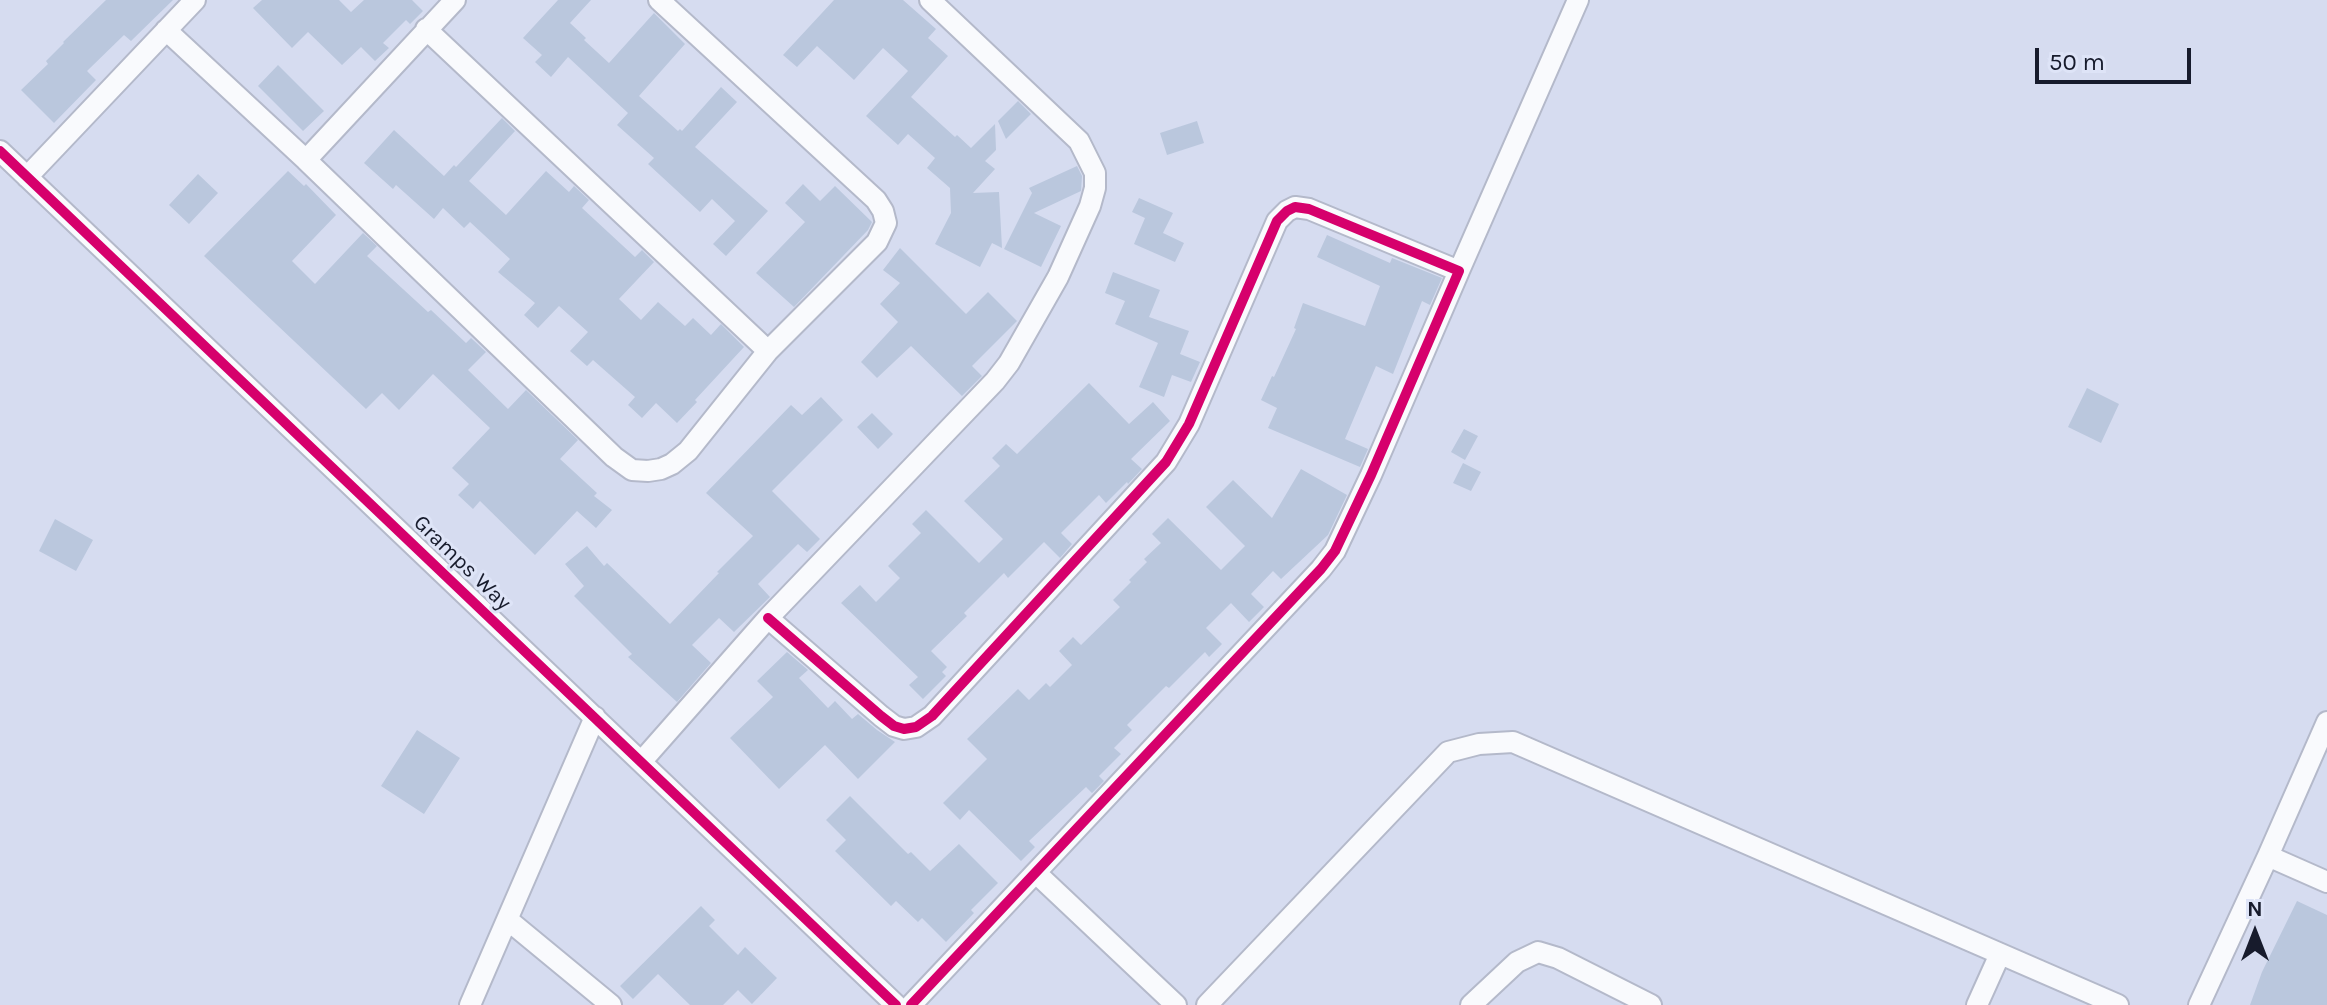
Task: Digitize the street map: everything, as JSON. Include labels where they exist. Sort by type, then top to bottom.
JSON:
[{"type":"street","points":[[27,177],[195,0]]},
{"type":"street","points":[[306,160],[455,0]]},
{"type":"street","points":[[166,30],[306,160],[614,457],[632,470],[648,471],[661,469],[688,451],[768,351],[877,242],[886,223],[876,200],[659,0]]},
{"type":"street","points":[[641,762],[768,618],[995,381],[1009,363],[1058,277],[1093,197],[1095,173],[1079,141],[930,0]]},
{"type":"street","points":[[911,1005],[1308,585],[1335,551],[1578,0]]},
{"type":"street","points":[[426,29],[768,351]]},
{"type":"street","name":"Gramps Way","points":[[0,151],[896,1005]]},
{"type":"street","points":[[768,618],[887,721],[904,729],[916,727],[932,716],[1166,462],[1189,424],[1277,221],[1287,211],[1295,207],[1309,209],[1459,271]]},
{"type":"street","points":[[470,1005],[595,717]]},
{"type":"street","points":[[2199,1005],[2327,722]]},
{"type":"street","points":[[1207,1005],[1448,752],[1479,744],[1513,742],[2118,1005]]},
{"type":"street","points":[[2268,856],[2327,882]]},
{"type":"street","points":[[1036,873],[1176,1005]]},
{"type":"street","points":[[508,920],[611,1005]]},
{"type":"street","points":[[1471,1005],[1517,962],[1538,952],[1558,958],[1651,1005]]},
{"type":"street","points":[[1977,1005],[2000,954]]},
{"type":"building","points":[[106,0],[173,0],[131,41],[124,35],[87,71],[96,80],[54,123],[21,90],[48,64],[46,61],[63,42]]},
{"type":"building","points":[[262,0],[339,0],[351,12],[364,0],[412,0],[423,11],[410,24],[406,20],[383,43],[389,48],[375,61],[361,47],[342,65],[308,32],[292,48],[253,8]]},
{"type":"building","points":[[558,0],[591,0],[570,23],[609,63],[654,13],[685,44],[639,96],[678,131],[682,131],[721,87],[737,102],[695,147],[768,211],[726,256],[713,244],[735,221],[712,199],[700,212],[648,164],[654,158],[617,125],[628,113],[568,57],[551,77],[535,62],[542,55],[523,38]]},
{"type":"building","points":[[834,0],[903,0],[936,29],[928,38],[948,56],[911,97],[971,148],[995,124],[996,150],[985,161],[995,169],[973,193],[999,192],[1002,248],[992,243],[980,267],[935,244],[951,213],[950,188],[927,168],[935,158],[908,134],[898,145],[866,116],[908,71],[883,48],[854,80],[817,46],[797,67],[783,55]]},
{"type":"building","points":[[278,65],[324,111],[303,131],[258,86]]},
{"type":"building","points":[[1018,101],[1031,114],[1006,139],[998,121]]},
{"type":"building","points":[[502,118],[515,131],[469,181],[506,215],[546,171],[569,192],[574,186],[589,200],[582,208],[635,257],[642,250],[654,262],[619,299],[641,320],[658,302],[685,326],[693,318],[711,335],[721,324],[744,347],[677,423],[656,403],[642,418],[628,405],[635,397],[593,360],[587,366],[570,351],[588,332],[559,306],[538,328],[524,315],[535,303],[498,272],[510,259],[470,222],[464,228],[443,208],[434,219],[396,185],[393,189],[364,163],[394,130],[444,176]]},
{"type":"building","points":[[1197,121],[1204,143],[1167,155],[1160,133]]},
{"type":"building","points":[[1077,166],[1082,176],[1081,191],[1034,213],[1061,226],[1041,267],[1004,249],[1032,193],[1029,188]]},
{"type":"building","points":[[288,171],[304,186],[306,184],[336,215],[292,261],[315,284],[363,233],[377,246],[367,256],[466,343],[471,338],[486,352],[468,370],[508,409],[526,390],[578,440],[560,459],[597,493],[594,496],[612,510],[596,528],[577,511],[535,555],[480,501],[473,509],[458,495],[469,484],[452,468],[490,428],[433,374],[399,410],[382,393],[366,409],[204,256]]},
{"type":"building","points":[[198,174],[218,193],[189,224],[169,205]]},
{"type":"building","points":[[803,184],[820,201],[835,186],[872,222],[868,230],[794,307],[756,273],[805,222],[785,203]]},
{"type":"building","points":[[1139,198],[1173,213],[1163,233],[1184,243],[1175,262],[1134,244],[1145,218],[1132,212]]},
{"type":"building","points":[[1327,235],[1390,263],[1392,258],[1442,278],[1430,305],[1422,301],[1393,374],[1376,366],[1345,439],[1368,449],[1360,467],[1268,428],[1277,408],[1261,400],[1296,329],[1303,303],[1365,326],[1380,286],[1317,257]]},
{"type":"building","points":[[900,248],[966,314],[988,292],[1017,321],[972,366],[982,376],[962,396],[911,346],[877,378],[861,362],[898,322],[880,304],[900,283],[883,270]]},
{"type":"building","points":[[1113,272],[1160,290],[1149,317],[1189,331],[1180,354],[1200,362],[1191,382],[1172,375],[1164,397],[1139,387],[1158,343],[1115,324],[1125,301],[1105,293]]},
{"type":"building","points":[[1089,383],[1129,424],[1153,402],[1170,421],[1131,459],[1142,469],[1128,484],[1106,503],[1099,495],[1061,533],[1072,544],[1060,558],[1044,542],[1008,578],[1004,573],[964,613],[967,616],[931,651],[947,667],[942,672],[946,676],[923,699],[909,685],[918,677],[841,603],[860,585],[876,602],[900,578],[888,566],[921,533],[912,524],[926,510],[979,563],[1003,539],[964,501],[1000,466],[992,458],[1006,444],[1017,454]]},
{"type":"building","points":[[2087,388],[2119,404],[2101,443],[2068,427]]},
{"type":"building","points":[[821,397],[843,420],[772,491],[820,539],[807,552],[798,544],[758,584],[770,597],[734,632],[719,618],[692,645],[711,663],[677,702],[628,657],[632,654],[574,596],[584,586],[565,564],[587,546],[604,566],[607,563],[670,624],[753,536],[706,493],[791,405],[802,415]]},
{"type":"building","points":[[872,413],[893,434],[878,449],[857,427]]},
{"type":"building","points":[[1464,429],[1478,436],[1465,460],[1451,452]]},
{"type":"building","points":[[1463,463],[1481,472],[1471,491],[1453,483]]},
{"type":"building","points":[[1301,469],[1347,495],[1328,535],[1281,579],[1273,571],[1251,594],[1264,607],[1249,622],[1231,603],[1206,628],[1222,644],[1209,657],[1205,652],[1127,725],[1132,730],[1114,748],[1121,754],[1099,776],[1104,781],[1092,793],[1086,787],[1029,841],[1035,847],[1021,861],[969,810],[960,820],[943,803],[987,759],[967,739],[1018,689],[1029,700],[1046,683],[1050,687],[1072,665],[1059,651],[1073,637],[1081,645],[1120,607],[1113,600],[1147,562],[1144,559],[1161,543],[1152,534],[1168,518],[1221,570],[1245,546],[1206,507],[1233,480],[1272,518]]},
{"type":"building","points":[[55,519],[93,540],[76,571],[39,551]]},
{"type":"building","points":[[787,652],[808,670],[799,678],[828,708],[835,701],[852,719],[858,714],[895,742],[858,779],[825,745],[779,789],[730,738],[773,697],[757,681]]},
{"type":"building","points":[[417,730],[460,758],[424,814],[381,786]]},
{"type":"building","points":[[850,796],[908,854],[911,852],[930,871],[959,844],[998,883],[971,910],[974,913],[946,942],[922,918],[918,922],[896,901],[891,906],[835,851],[846,840],[826,820]]},
{"type":"building","points":[[2297,901],[2327,915],[2327,1005],[2250,1005],[2262,972]]},
{"type":"building","points":[[701,906],[715,920],[709,926],[738,955],[745,947],[777,978],[752,1004],[738,990],[723,1005],[690,1005],[658,974],[633,999],[620,986]]},
{"type":"cycle path","points":[[0,151],[896,1005]]},
{"type":"cycle path","points":[[768,618],[894,726],[904,729],[916,727],[932,716],[1166,462],[1189,424],[1277,221],[1287,211],[1295,207],[1309,209],[1459,271],[1335,551],[911,1005]]}]
